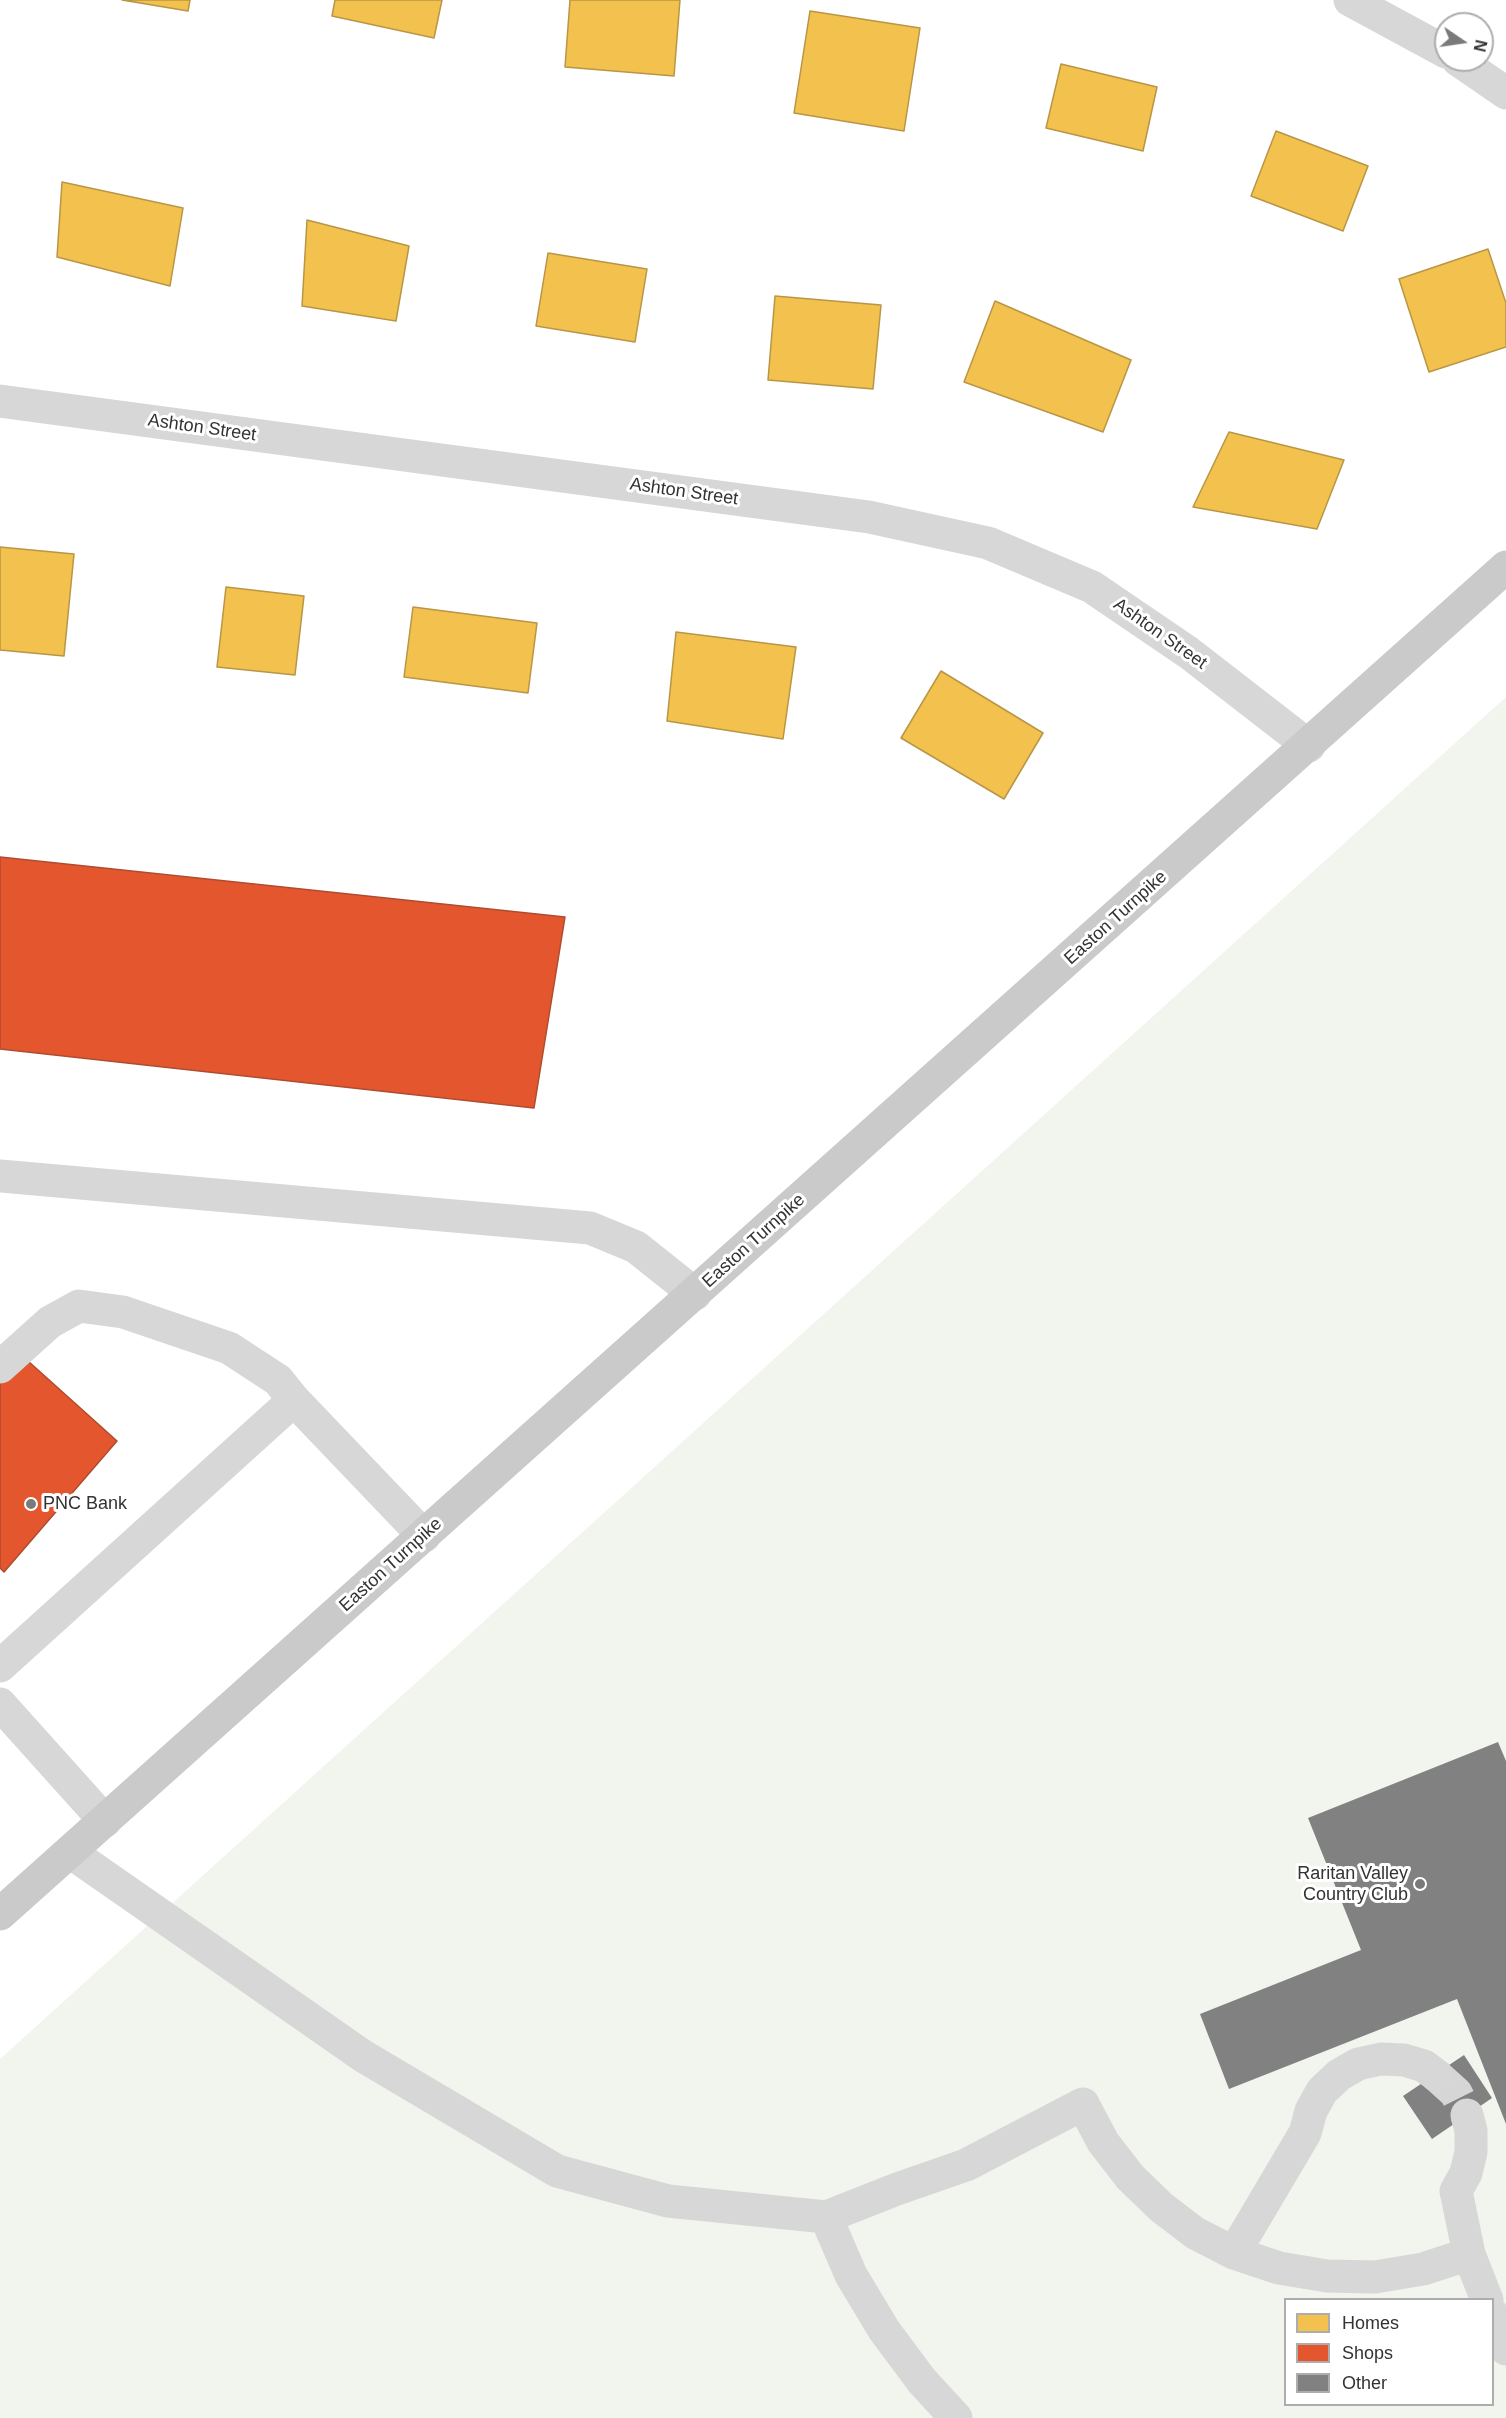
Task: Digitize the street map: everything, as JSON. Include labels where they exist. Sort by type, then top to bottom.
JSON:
[{"type":"main road","name":"Easton Turnpike","points":[[0,1914],[1309,746],[1506,567]]},
{"type":"street","points":[[1350,0],[1434,46]]},
{"type":"street","points":[[1475,72],[1506,93]]},
{"type":"street","name":"Ashton Street","points":[[0,401],[869,517],[988,543],[1092,587],[1189,653],[1309,746]]},
{"type":"street","points":[[0,1176],[590,1228],[636,1247],[695,1294]]},
{"type":"street","points":[[0,1367],[50,1322],[79,1306],[123,1312],[229,1348],[278,1380],[294,1400],[424,1536]]},
{"type":"street","points":[[0,1666],[294,1400]]},
{"type":"street","points":[[0,1704],[105,1821]]},
{"type":"street","points":[[70,1852],[363,2056],[558,2171],[668,2201],[826,2217],[966,2165],[1083,2104],[1103,2142],[1130,2177],[1161,2207],[1195,2233],[1234,2253],[1280,2268],[1327,2276],[1375,2277],[1423,2269],[1469,2254]]},
{"type":"street","points":[[1234,2253],[1305,2133],[1311,2111],[1322,2091],[1338,2075],[1358,2064],[1381,2059],[1404,2060],[1424,2066],[1436,2074]]},
{"type":"street","points":[[1467,2115],[1471,2131],[1471,2152],[1467,2173],[1456,2191],[1469,2254],[1486,2298]]},
{"type":"street","points":[[826,2217],[851,2275],[884,2330],[922,2381],[957,2418]]},
{"type":"street","points":[[1494,2319],[1506,2349]]},
{"type":"shaded area","points":[[1506,697],[1506,2418],[0,2418],[0,2059]]},
{"type":"building: Homes","points":[[122,0],[190,0],[188,11]]},
{"type":"building: Homes","points":[[335,0],[442,0],[434,38],[332,16]]},
{"type":"building: Homes","points":[[570,0],[680,0],[674,76],[565,67]]},
{"type":"building: Homes","points":[[810,11],[920,28],[904,131],[794,113]]},
{"type":"building: Homes","points":[[1061,64],[1157,87],[1143,151],[1046,128]]},
{"type":"building: Homes","points":[[1276,131],[1368,166],[1343,231],[1251,196]]},
{"type":"building: Homes","points":[[62,182],[183,208],[170,286],[57,257]]},
{"type":"building: Homes","points":[[307,220],[409,246],[396,321],[302,306]]},
{"type":"building: Homes","points":[[1488,249],[1506,303],[1506,347],[1429,372],[1399,279]]},
{"type":"building: Homes","points":[[548,253],[647,269],[635,342],[536,326]]},
{"type":"building: Homes","points":[[775,296],[881,305],[873,389],[768,380]]},
{"type":"building: Homes","points":[[995,301],[1131,360],[1103,432],[964,382]]},
{"type":"building: Homes","points":[[1229,432],[1344,460],[1317,529],[1193,507]]},
{"type":"building: Homes","points":[[0,547],[74,554],[64,656],[0,650]]},
{"type":"building: Homes","points":[[226,587],[304,596],[295,675],[217,667]]},
{"type":"building: Homes","points":[[413,607],[537,623],[528,693],[404,677]]},
{"type":"building: Homes","points":[[676,632],[796,647],[783,739],[667,721]]},
{"type":"building: Homes","points":[[941,671],[1043,733],[1004,799],[901,738]]},
{"type":"building: Shops","points":[[0,857],[565,917],[534,1108],[0,1049]]},
{"type":"building: Shops","name":"PNC Bank","points":[[18,1352],[117,1441],[4,1572],[0,1568],[0,1371]]},
{"type":"building: Other","name":"Raritan Valley Country Club","points":[[1498,1742],[1506,1761],[1506,2124],[1457,1999],[1229,2089],[1200,2014],[1361,1950],[1308,1818]]},
{"type":"building: Other","points":[[1464,2055],[1492,2098],[1432,2139],[1403,2096]]},
{"type":"tunnel","points":[[1436,2075],[1456,2093],[1467,2115]]},
{"type":"place","name":"PNC Bank","points":[[31,1504]]},
{"type":"place","name":"Raritan Valley Country Club","points":[[1420,1884]]}]
